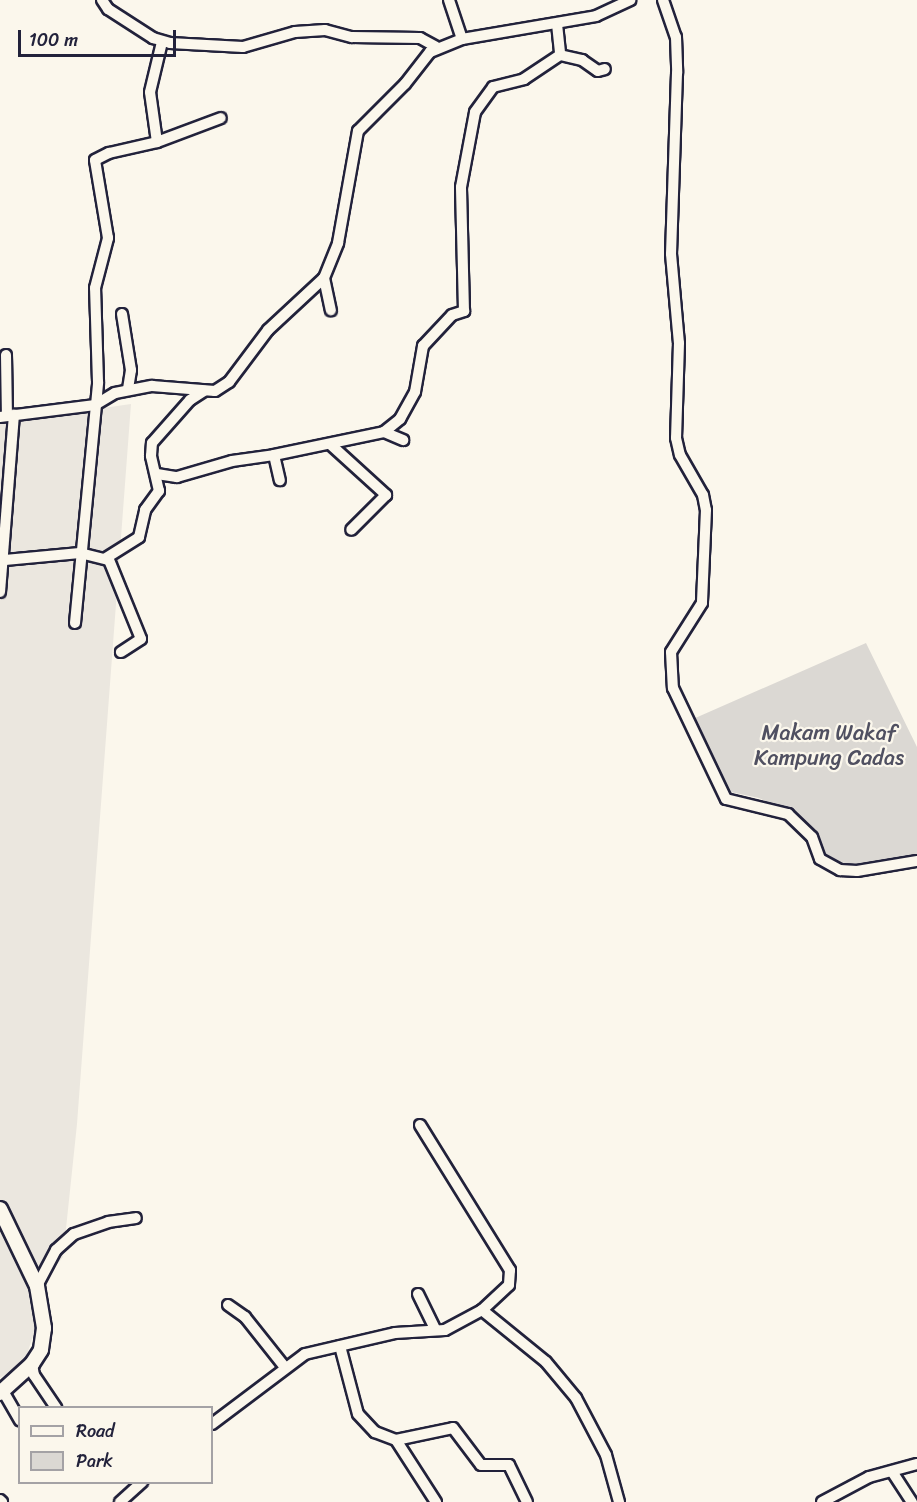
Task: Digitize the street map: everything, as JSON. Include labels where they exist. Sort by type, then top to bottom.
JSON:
[{"type":"main road","points":[[0,1209],[37,1286],[44,1328],[41,1350],[32,1364],[1,1392]]},
{"type":"street","points":[[102,0],[108,9],[162,42],[219,48],[243,47],[295,32],[324,30],[352,37],[420,38],[436,47]]},
{"type":"street","points":[[449,0],[462,39]]},
{"type":"street","points":[[7,416],[95,405],[128,390],[172,385],[215,391],[229,382],[268,330],[324,278],[338,243],[358,131],[436,47],[462,39],[596,16],[631,0]]},
{"type":"street","points":[[663,0],[675,37],[677,73],[671,254],[679,343],[676,438],[680,455],[703,495],[706,510],[702,603],[671,652],[673,688],[726,799],[788,814],[812,837],[820,859],[840,870],[857,872],[917,861]]},
{"type":"street","points":[[557,24],[560,55]]},
{"type":"street","points":[[157,142],[150,92],[162,42]]},
{"type":"street","points":[[157,474],[177,477],[232,461],[274,455],[384,432],[400,418],[415,392],[423,346],[452,315],[464,311],[461,187],[475,112],[493,87],[524,79],[560,55],[582,60],[598,71],[605,69]]},
{"type":"street","points":[[75,623],[95,405],[95,288],[108,238],[95,160],[109,153],[157,142],[221,118]]},
{"type":"street","points":[[324,278],[331,310]]},
{"type":"street","points":[[122,314],[131,370],[128,390]]},
{"type":"street","points":[[0,592],[5,560],[6,355]]},
{"type":"street","points":[[106,558],[141,534],[145,510],[159,491],[157,474],[151,456],[152,442],[190,400],[204,391]]},
{"type":"street","points":[[384,432],[403,440]]},
{"type":"street","points":[[330,444],[387,498],[351,530]]},
{"type":"street","points":[[274,455],[280,480]]},
{"type":"street","points":[[5,560],[80,553],[106,558],[114,565],[140,633],[137,643],[121,652]]},
{"type":"street","points":[[213,1423],[285,1366],[305,1354],[395,1333],[454,1327],[482,1310],[509,1285],[510,1270],[420,1125]]},
{"type":"street","points":[[37,1286],[56,1250],[74,1234],[108,1222],[136,1218]]},
{"type":"street","points":[[418,1294],[435,1329]]},
{"type":"street","points":[[228,1305],[246,1317],[285,1366]]},
{"type":"street","points":[[482,1310],[546,1362],[576,1398],[606,1455],[619,1502]]},
{"type":"street","points":[[340,1346],[358,1414],[375,1432],[396,1440],[453,1428],[481,1465],[509,1465],[527,1502]]},
{"type":"street","points":[[32,1364],[34,1375],[55,1406]]},
{"type":"street","points":[[1,1392],[18,1417]]},
{"type":"street","points":[[396,1440],[436,1502]]},
{"type":"street","points":[[822,1502],[869,1477],[893,1473],[917,1464]]},
{"type":"street","points":[[893,1473],[912,1502]]},
{"type":"street","points":[[120,1502],[140,1484]]},
{"type":"shaded area","points":[[131,404],[77,1124],[63,1257],[29,1298],[36,1326],[25,1361],[0,1378],[0,423]]},
{"type":"green space","name":"Makam Wakaf Kampung Cadas","points":[[866,643],[917,747],[917,855],[851,867],[834,866],[822,855],[810,829],[799,817],[759,798],[721,790],[708,748],[693,719]]}]
